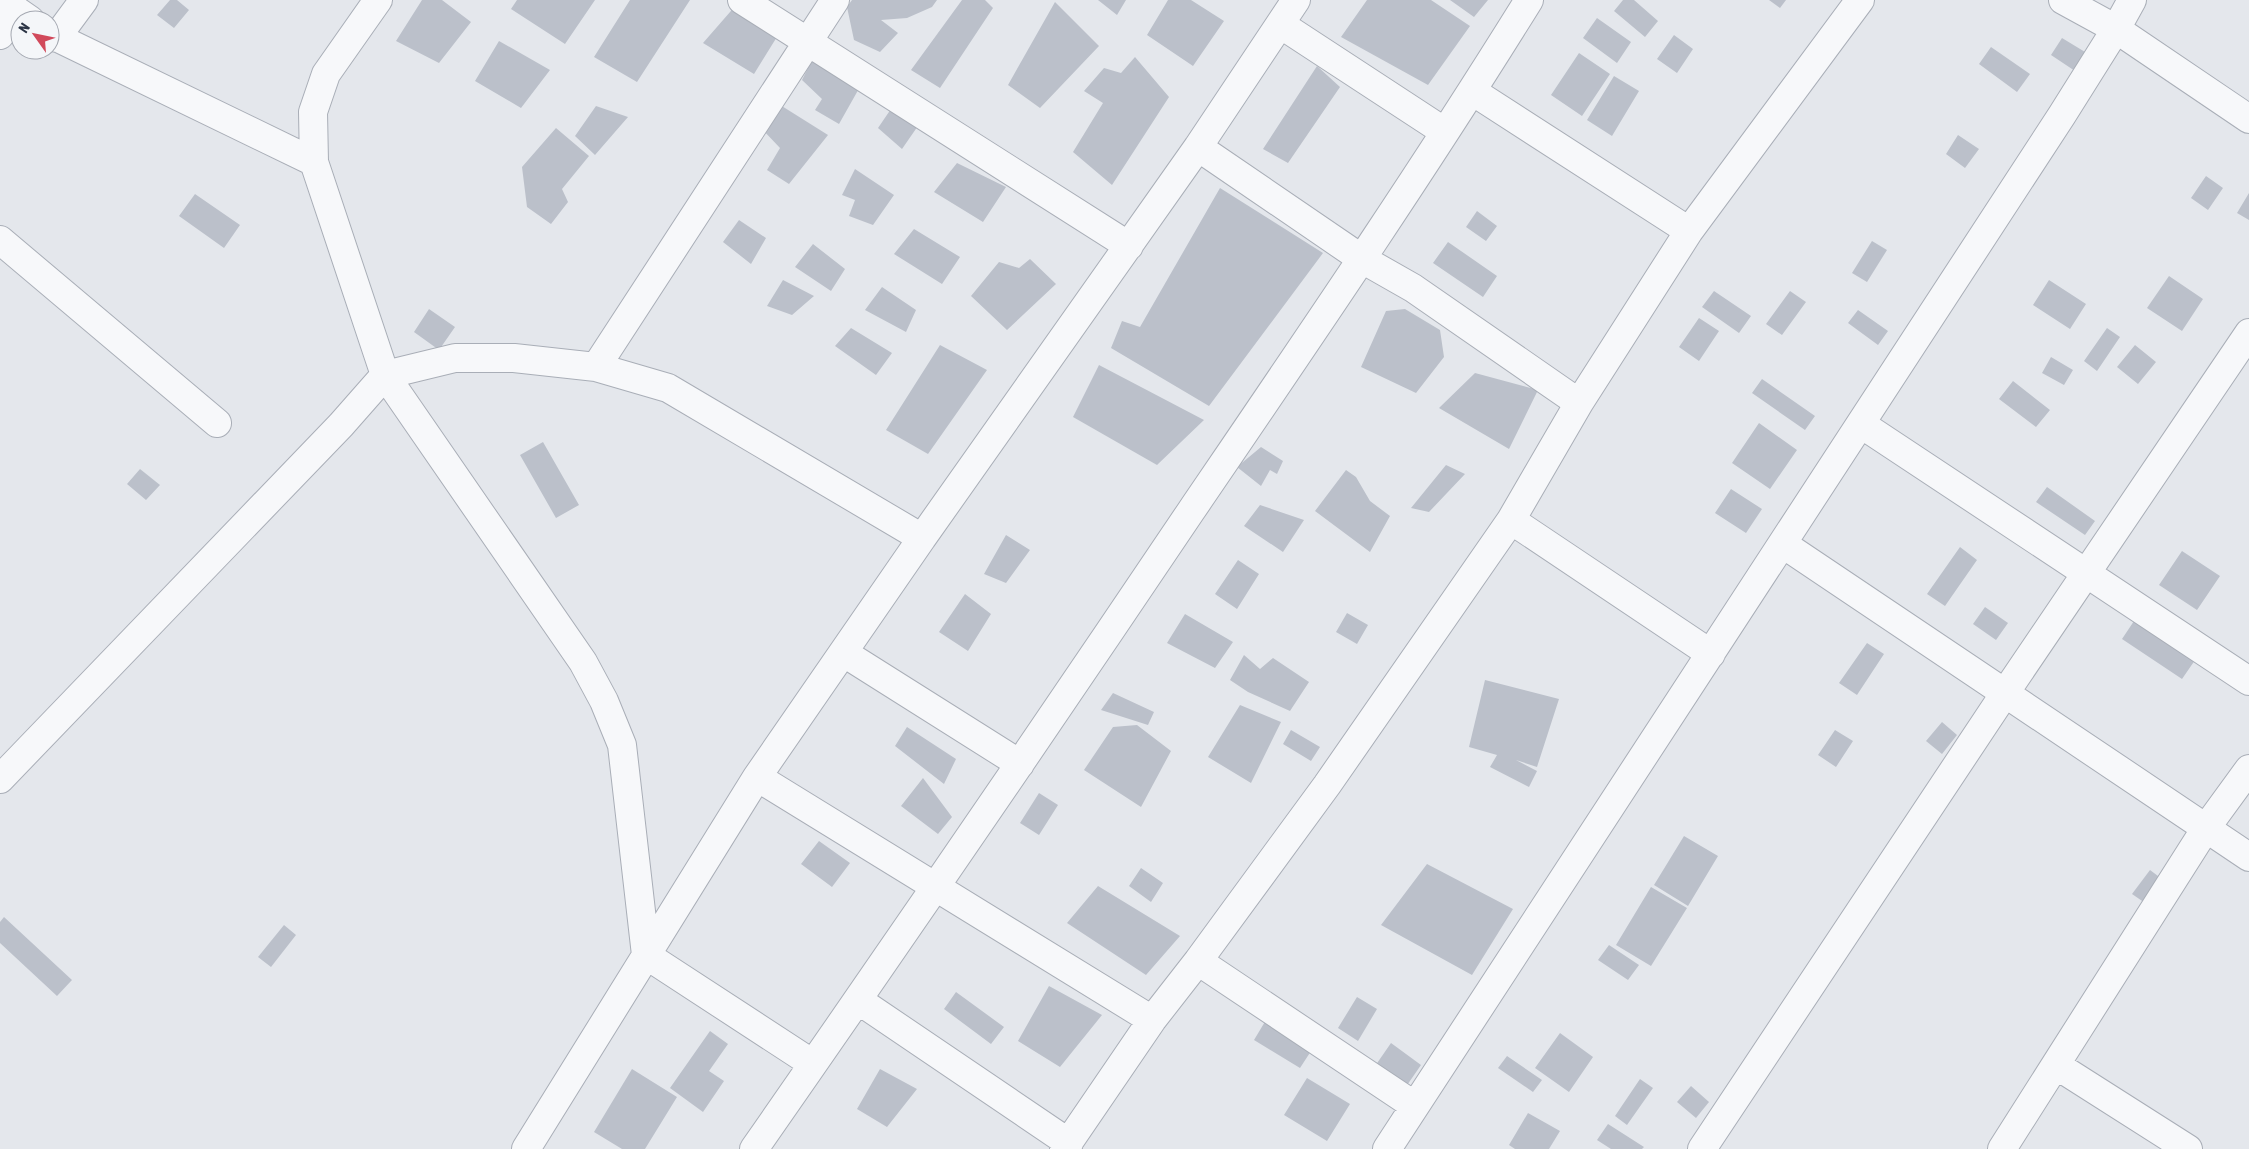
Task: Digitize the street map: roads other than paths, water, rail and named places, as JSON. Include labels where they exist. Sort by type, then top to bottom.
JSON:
[{"type":"street","points":[[60,28],[84,0]]},
{"type":"street","points":[[378,0],[326,74],[313,112],[314,162],[385,375],[583,662],[604,701],[622,745],[646,955]]},
{"type":"street","points":[[742,0],[1129,246]]},
{"type":"street","points":[[596,367],[836,0]]},
{"type":"street","points":[[526,1149],[757,777],[922,538],[1198,147],[1296,0]]},
{"type":"street","points":[[754,1149],[936,887],[1362,259],[1529,0]]},
{"type":"street","points":[[858,1000],[1066,1146],[1152,1020],[1198,961],[1327,785],[1511,520],[1579,403],[1689,230],[1860,0]]},
{"type":"street","points":[[2063,0],[2116,29],[2249,119]]},
{"type":"street","points":[[1387,1149],[1784,544],[2116,29],[2132,0]]},
{"type":"street","points":[[0,35],[10,19]]},
{"type":"street","points":[[1280,24],[1445,132]]},
{"type":"street","points":[[60,39],[314,162]]},
{"type":"street","points":[[1472,91],[1689,230]]},
{"type":"street","points":[[1198,147],[1362,259],[1413,288],[1579,403]]},
{"type":"street","points":[[0,240],[218,423]]},
{"type":"street","points":[[1702,1149],[2005,693],[2249,333]]},
{"type":"street","points":[[0,779],[334,432],[385,375],[455,358],[514,358],[596,367],[668,388],[922,538]]},
{"type":"street","points":[[1861,424],[2249,681]]},
{"type":"street","points":[[1511,520],[1711,654]]},
{"type":"street","points":[[1784,544],[2249,857]]},
{"type":"street","points":[[844,653],[1020,764]]},
{"type":"street","points":[[2002,1149],[2206,828],[2249,769]]},
{"type":"street","points":[[757,777],[1152,1020]]},
{"type":"street","points":[[646,955],[813,1064]]},
{"type":"street","points":[[1198,961],[1415,1106]]},
{"type":"street","points":[[2056,1064],[2188,1149]]}]
